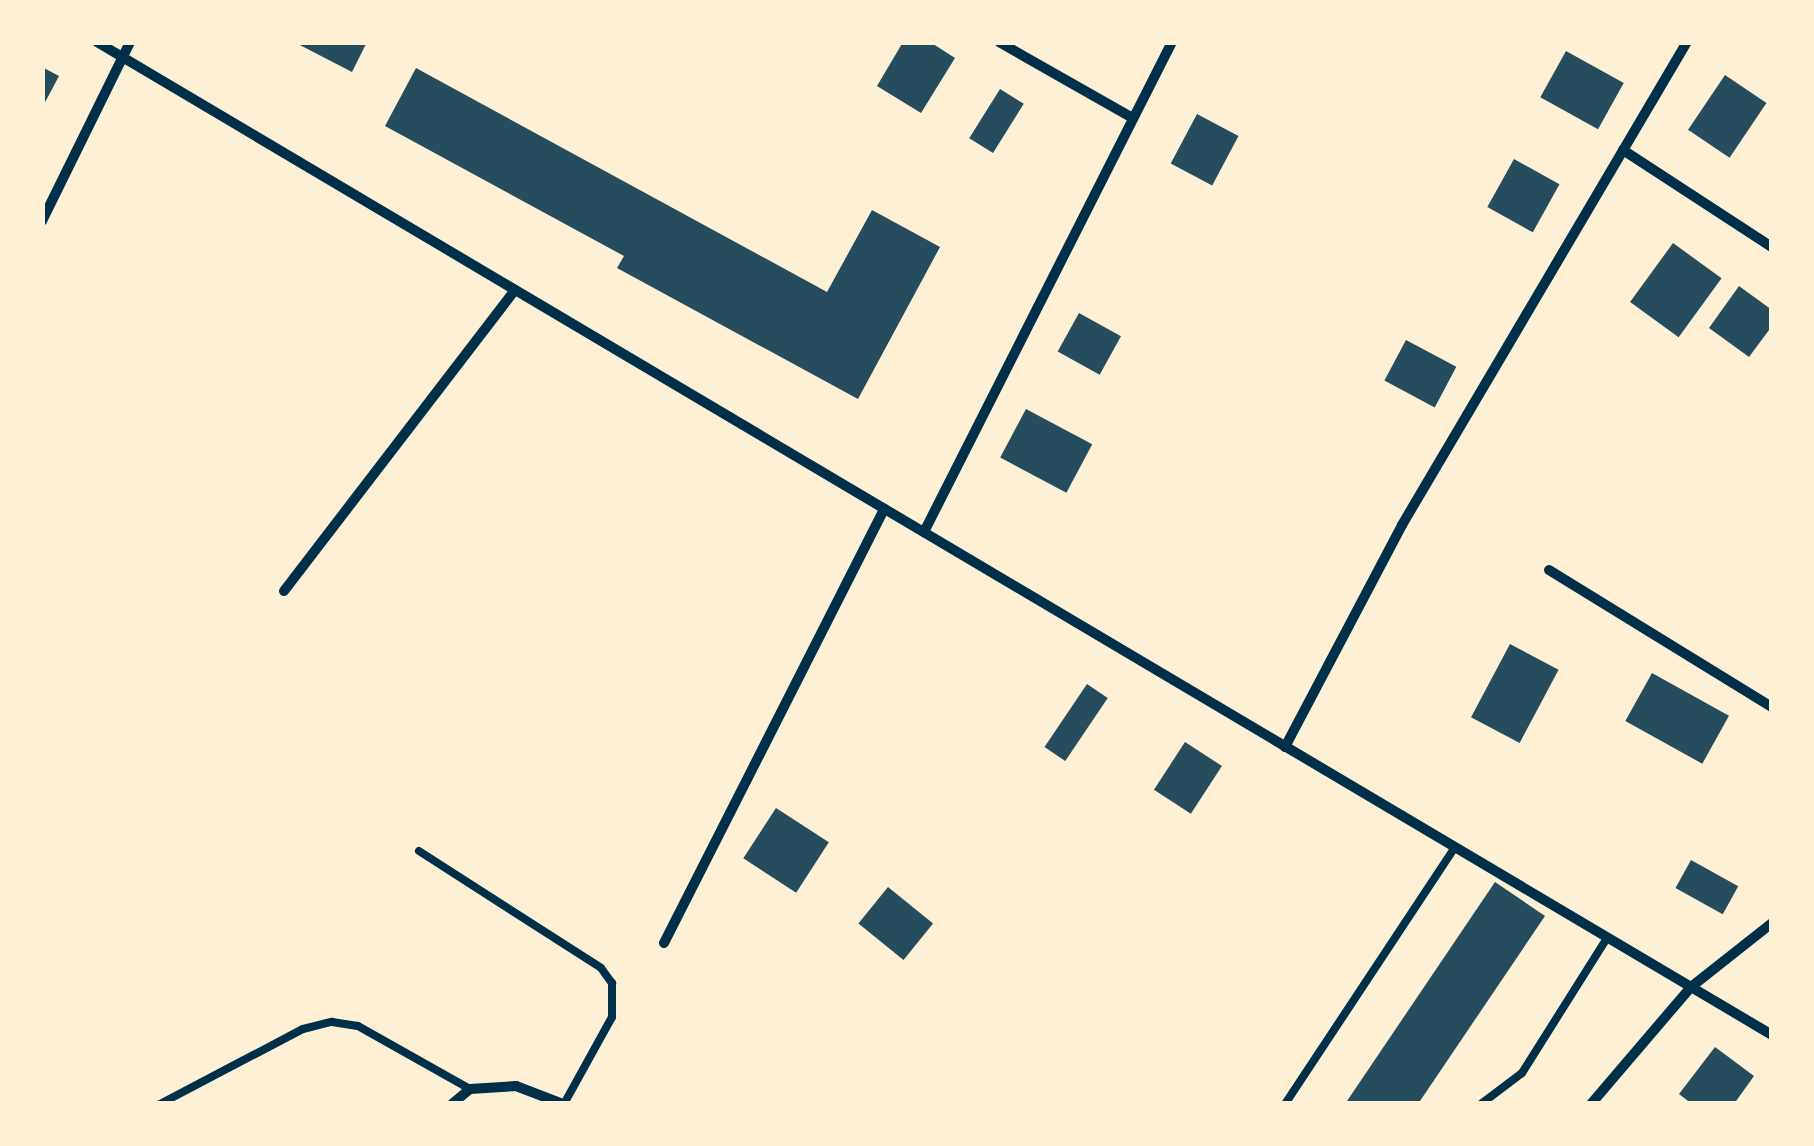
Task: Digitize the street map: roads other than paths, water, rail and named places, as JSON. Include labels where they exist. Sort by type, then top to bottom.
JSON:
[{"type":"street","points":[[97,42],[1772,1035]]},
{"type":"street","points":[[42,222],[130,42]]},
{"type":"street","points":[[999,42],[1134,118]]},
{"type":"street","points":[[924,532],[1172,42]]},
{"type":"street","points":[[1285,747],[1402,525],[1687,42]]},
{"type":"street","points":[[1623,150],[1772,247]]},
{"type":"street","points":[[284,591],[515,290]]},
{"type":"street","points":[[664,943],[884,509]]},
{"type":"street","points":[[1549,570],[1772,707]]},
{"type":"street","points":[[1591,1104],[1691,988],[1772,923]]},
{"type":"street","points":[[452,1104],[470,1089],[516,1086],[563,1104]]},
{"type":"lane","points":[[1285,1104],[1455,847]]},
{"type":"lane","points":[[420,850],[601,968],[612,983],[612,1017],[563,1104]]},
{"type":"lane","points":[[1481,1104],[1522,1073],[1608,938]]},
{"type":"lane","points":[[160,1104],[303,1029],[332,1022],[358,1026],[470,1089]]}]
